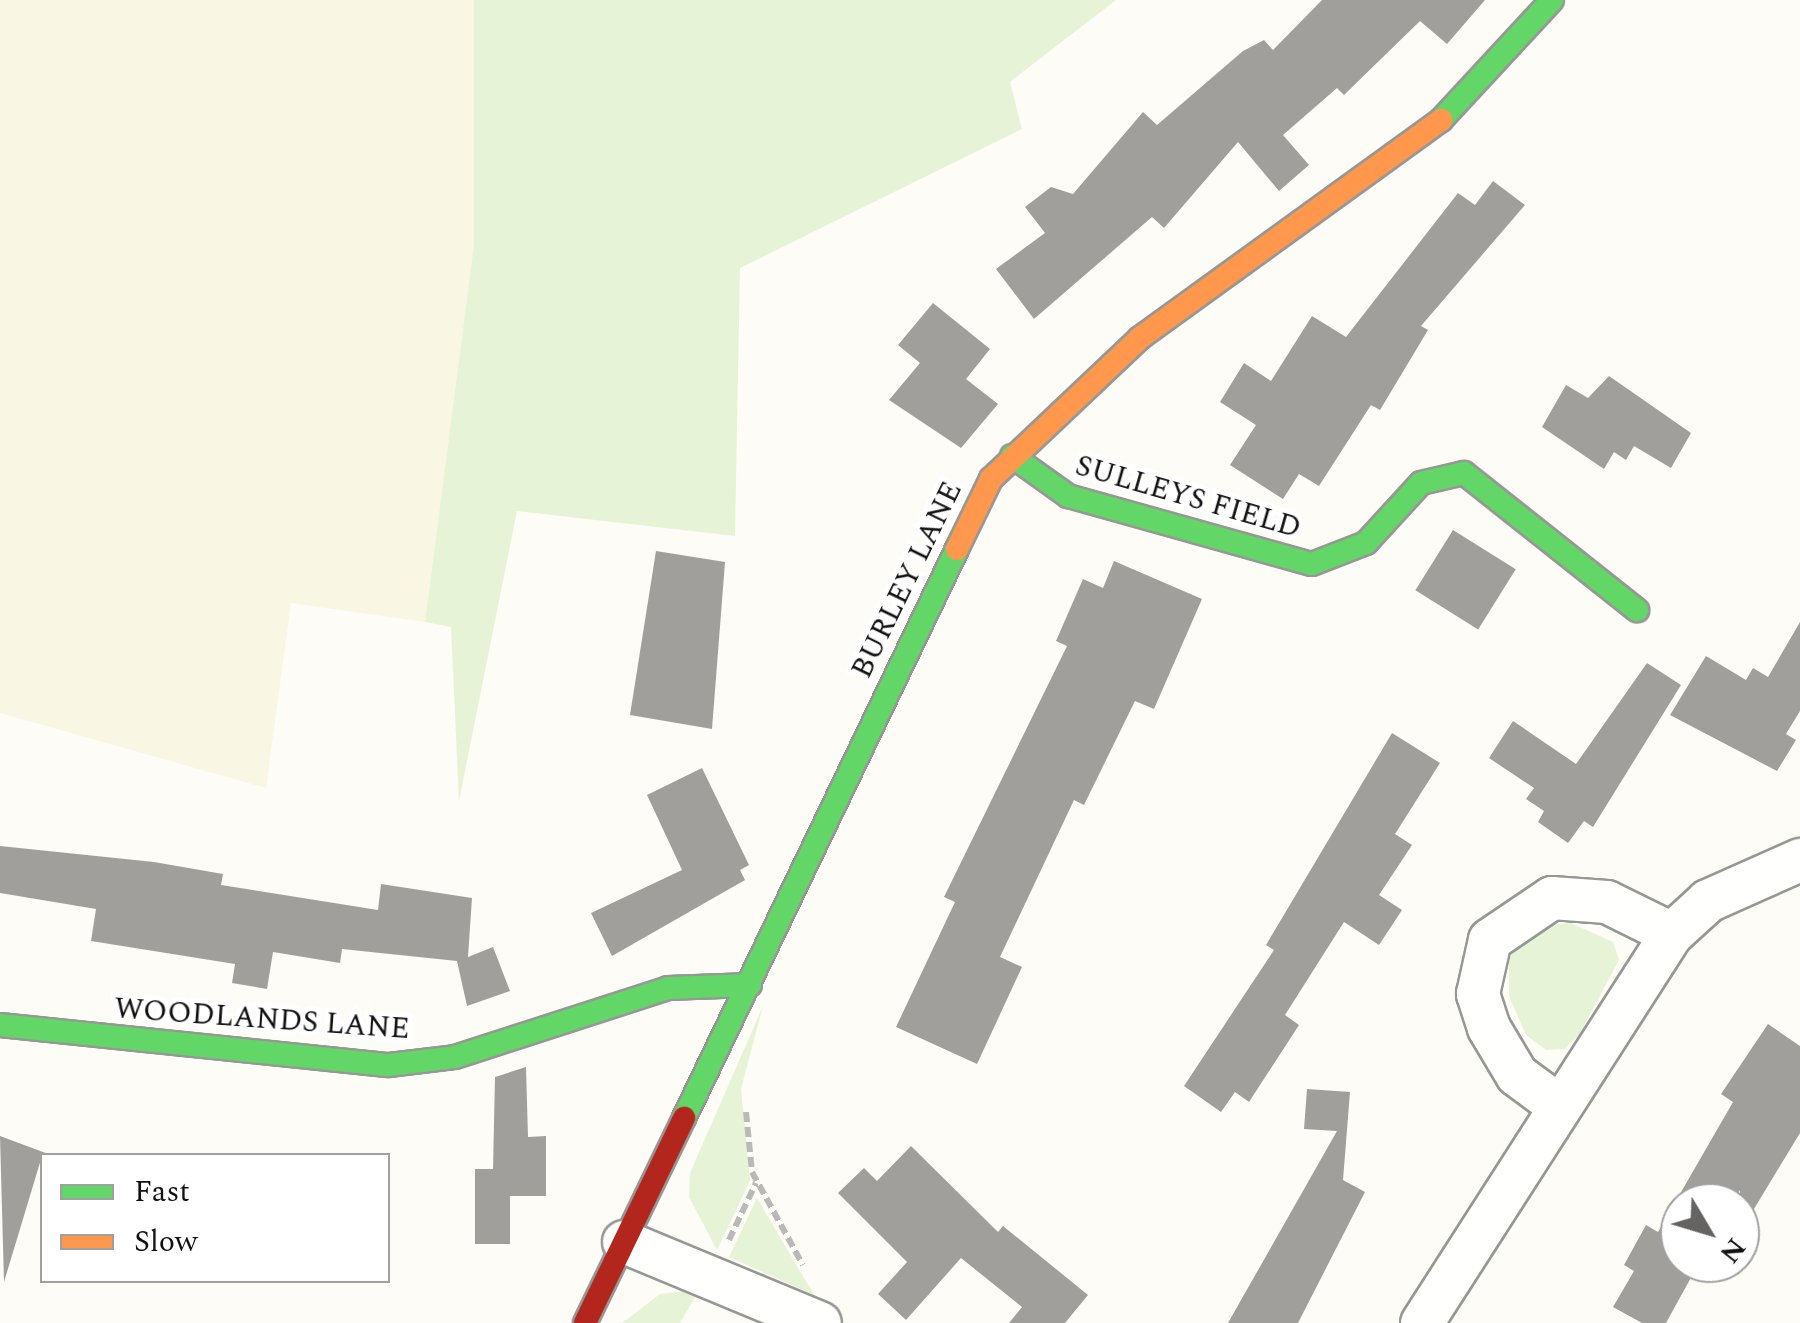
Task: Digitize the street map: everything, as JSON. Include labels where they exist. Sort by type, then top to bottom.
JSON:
[{"type":"street","name":"BURLEY LANE","points":[[585,1323],[750,985],[968,517],[1012,456],[1140,338],[1419,144],[1552,0]]},
{"type":"street","name":"SULLEYS FIELD","points":[[1012,456],[1068,496],[1312,564],[1366,543],[1421,483],[1464,474],[1637,610]]},
{"type":"street","points":[[1422,1323],[1672,934],[1708,901],[1800,860]]},
{"type":"street","points":[[1559,1106],[1517,1075],[1489,1028],[1478,994],[1490,940],[1552,898],[1607,902],[1672,934]]},
{"type":"street","name":"WOODLANDS LANE","points":[[0,1025],[389,1065],[455,1057],[668,988],[750,985]]},
{"type":"street","points":[[624,1242],[820,1323]]},
{"type":"path","points":[[746,1101],[752,1172],[806,1271]]},
{"type":"shaded area","points":[[0,0],[474,0],[474,244],[425,622],[291,603],[266,788],[0,713]]},
{"type":"green space","points":[[474,0],[1116,0],[1010,82],[1022,129],[740,268],[735,536],[517,511],[459,801],[451,627],[425,622],[474,244]]},
{"type":"green space","points":[[1571,923],[1613,942],[1619,960],[1579,1035],[1565,1049],[1546,1050],[1526,1035],[1509,996],[1509,958],[1538,926]]},
{"type":"green space","points":[[763,1006],[741,1089],[750,1181],[717,1250],[689,1197],[690,1173]]},
{"type":"green space","points":[[757,1198],[814,1295],[729,1257]]},
{"type":"green space","points":[[700,1289],[680,1323],[622,1323],[660,1294]]},
{"type":"building","points":[[1322,0],[1485,0],[1447,44],[1420,21],[1344,95],[1337,88],[1283,135],[1309,165],[1279,191],[1238,142],[1164,228],[1152,217],[1034,319],[996,269],[1045,233],[1025,207],[1051,187],[1073,194],[1143,112],[1157,125],[1243,51],[1264,40],[1273,50]]},
{"type":"building","points":[[1493,181],[1525,205],[1421,326],[1428,330],[1380,410],[1371,405],[1319,486],[1299,474],[1283,499],[1230,465],[1256,425],[1220,402],[1244,363],[1271,381],[1312,316],[1346,337],[1458,193],[1475,205]]},
{"type":"building","points":[[933,303],[990,349],[966,379],[998,404],[961,448],[889,400],[920,363],[898,345]]},
{"type":"building","points":[[1609,376],[1691,433],[1671,468],[1634,446],[1626,460],[1614,452],[1604,469],[1542,427],[1566,385],[1588,398]]},
{"type":"building","points":[[1453,530],[1516,569],[1478,629],[1415,590]]},
{"type":"building","points":[[656,551],[725,562],[712,729],[630,715]]},
{"type":"building","points":[[1114,561],[1202,599],[1154,709],[1135,701],[1084,805],[1074,800],[1000,957],[1022,967],[977,1064],[896,1027],[955,902],[944,897],[1067,646],[1056,641],[1083,579],[1103,588]]},
{"type":"building","points":[[1800,622],[1800,711],[1786,734],[1796,740],[1777,771],[1670,715],[1706,656],[1746,680],[1753,668],[1768,677]]},
{"type":"building","points":[[1647,663],[1681,685],[1593,827],[1584,821],[1568,843],[1538,822],[1544,811],[1526,799],[1534,788],[1489,758],[1513,721],[1576,764]]},
{"type":"building","points":[[1392,733],[1440,763],[1395,834],[1412,845],[1379,895],[1402,910],[1379,945],[1344,922],[1285,1015],[1299,1025],[1249,1102],[1235,1092],[1221,1112],[1184,1086],[1274,950],[1266,945]]},
{"type":"building","points":[[702,768],[749,865],[740,870],[745,880],[612,956],[591,913],[682,870],[647,795]]},
{"type":"building","points":[[0,846],[154,862],[223,874],[221,885],[378,910],[381,884],[472,898],[468,957],[493,947],[510,991],[467,1006],[457,961],[342,949],[340,963],[273,952],[267,989],[232,983],[235,964],[91,941],[96,909],[0,893]]},
{"type":"building","points":[[1768,1024],[1800,1046],[1800,1133],[1760,1199],[1760,1183],[1686,1183],[1733,1102],[1721,1094]]},
{"type":"building","points":[[526,1067],[528,1137],[546,1136],[546,1196],[510,1196],[510,1244],[475,1244],[475,1169],[493,1169],[495,1077]]},
{"type":"building","points":[[1307,1089],[1350,1092],[1343,1180],[1365,1192],[1298,1323],[1228,1323],[1337,1131],[1304,1129]]},
{"type":"building","points":[[0,1136],[46,1153],[40,1153],[4,1282]]},
{"type":"building","points":[[911,1146],[998,1232],[1003,1226],[1088,1295],[1065,1323],[1009,1323],[1022,1307],[961,1258],[906,1320],[878,1294],[907,1262],[838,1193],[864,1168],[877,1181]]},
{"type":"building","points":[[1646,1225],[1658,1232],[1660,1229],[1660,1283],[1688,1283],[1666,1323],[1642,1323],[1613,1307],[1634,1271],[1624,1265]]},
{"type":"traffic: fast","points":[[1441,120],[1552,0]]},
{"type":"traffic: fast","points":[[1012,456],[1068,496],[1312,564],[1366,543],[1421,483],[1464,473],[1637,610]]},
{"type":"traffic: fast","points":[[684,1118],[957,549]]},
{"type":"traffic: fast","points":[[0,1025],[389,1065],[455,1057],[668,988],[750,985]]},
{"type":"traffic: slow","points":[[957,549],[991,479],[1140,338],[1441,120]]},
{"type":"traffic: jam","points":[[585,1323],[684,1118]]}]
